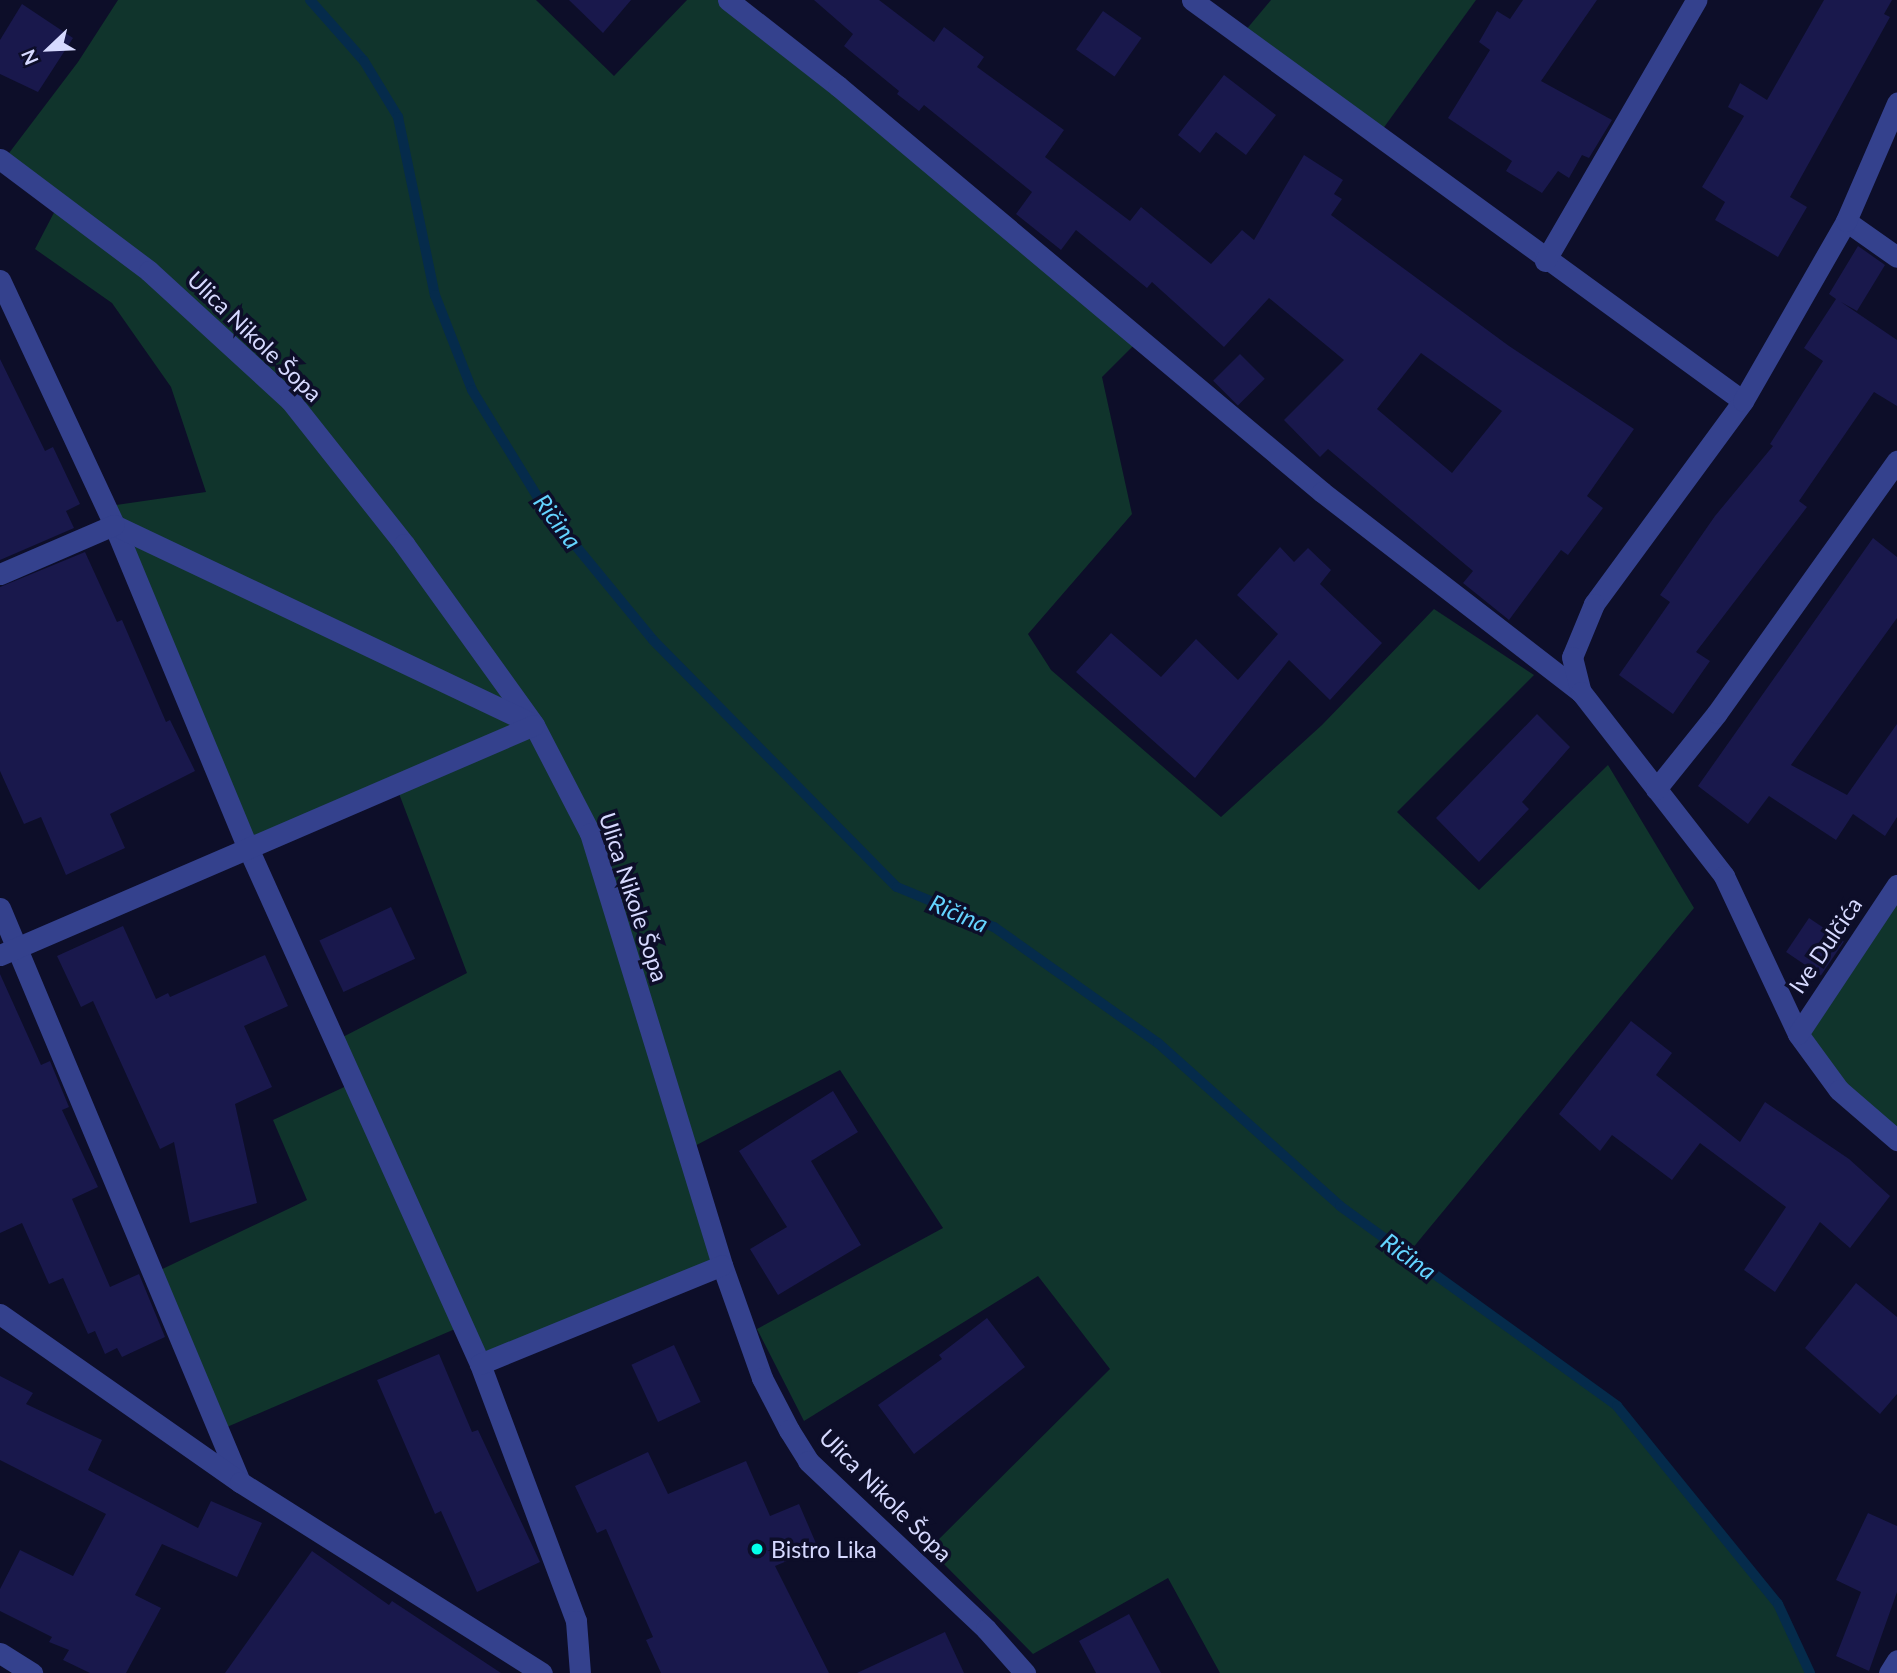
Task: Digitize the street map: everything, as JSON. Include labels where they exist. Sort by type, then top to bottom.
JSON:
[{"type":"street","points":[[728,0],[838,86],[1322,492],[1581,692],[1724,876],[1797,1034],[1839,1090],[1897,1140]]},
{"type":"street","points":[[1192,0],[1545,261],[1743,401]]},
{"type":"street","points":[[1545,261],[1696,0]]},
{"type":"street","points":[[1581,692],[1572,657],[1594,604],[1743,401],[1846,221],[1897,103]]},
{"type":"street","name":"Ulica Nikole Šopa","points":[[0,159],[149,271],[290,400],[404,544],[534,725],[590,833],[722,1265],[762,1378],[808,1461],[986,1629],[1025,1673]]},
{"type":"street","points":[[1846,221],[1897,257]]},
{"type":"street","points":[[0,280],[114,526],[248,848],[480,1364],[576,1621],[580,1673]]},
{"type":"street","points":[[1656,789],[1717,713],[1897,461]]},
{"type":"street","points":[[0,574],[114,526],[534,725]]},
{"type":"street","points":[[8,951],[534,725]]},
{"type":"street","name":"Ive Dulčića","points":[[1797,1034],[1897,885]]},
{"type":"street","points":[[0,908],[8,951],[240,1482]]},
{"type":"street","points":[[480,1364],[722,1265]]},
{"type":"street","points":[[0,1314],[240,1482],[542,1673]]},
{"type":"street","points":[[0,1653],[32,1673]]},
{"type":"street","points":[[1889,1673],[1897,1660]]},
{"type":"green space","points":[[118,0],[536,0],[614,76],[687,0],[728,0],[1140,339],[1102,377],[1132,514],[1028,634],[1051,670],[1221,817],[1322,725],[1434,609],[1534,675],[1397,812],[1479,890],[1608,765],[1694,908],[1407,1255],[1617,1406],[1778,1604],[1810,1673],[1220,1673],[1168,1578],[1033,1654],[929,1549],[1110,1369],[1038,1276],[804,1421],[757,1329],[943,1228],[840,1070],[687,1150],[722,1265],[480,1364],[462,1326],[220,1430],[154,1273],[307,1200],[273,1120],[353,1083],[337,1040],[467,973],[395,783],[248,848],[116,505],[206,492],[171,387],[112,303],[35,249],[59,203],[3,161],[78,62]]},
{"type":"green space","points":[[1271,0],[1476,0],[1377,137],[1240,37]]},
{"type":"green space","points":[[1897,885],[1897,1140],[1798,1034]]},
{"type":"building","points":[[569,0],[631,0],[603,33]]},
{"type":"building","points":[[814,0],[879,0],[934,42],[944,27],[984,57],[977,67],[1064,130],[1045,157],[1130,221],[1141,207],[1211,264],[1242,230],[1254,240],[1304,155],[1343,180],[1334,194],[1342,199],[1331,215],[1509,346],[1634,429],[1587,496],[1603,508],[1568,555],[1561,550],[1509,620],[1463,583],[1473,571],[1328,449],[1320,457],[1284,420],[1344,360],[1269,298],[1224,347],[1152,282],[1147,288],[1076,230],[1061,250],[1016,214],[1032,192],[924,105],[919,111],[897,94],[899,91],[844,46],[853,34]],"holes":[[[1421,353],[1502,411],[1452,473],[1377,409]]]},
{"type":"building","points":[[1523,0],[1597,0],[1541,81],[1612,120],[1589,158],[1582,155],[1569,178],[1558,171],[1542,193],[1506,171],[1512,161],[1448,118],[1490,50],[1479,42],[1497,11],[1510,19]]},
{"type":"building","points":[[1824,0],[1892,0],[1884,14],[1890,17],[1790,197],[1807,207],[1778,257],[1715,220],[1725,202],[1702,187],[1744,116],[1728,107],[1740,83],[1767,100]]},
{"type":"building","points":[[22,4],[73,38],[38,92],[0,74],[0,40]]},
{"type":"building","points":[[1103,11],[1142,38],[1115,76],[1076,50]]},
{"type":"building","points":[[1224,75],[1276,115],[1246,155],[1216,132],[1200,153],[1178,135]]},
{"type":"building","points":[[1858,246],[1885,265],[1857,311],[1841,302],[1897,340],[1897,406],[1874,392],[1799,501],[1807,507],[1696,652],[1710,661],[1673,714],[1619,675],[1670,602],[1660,595],[1715,516],[1773,446],[1770,444],[1823,361],[1804,348],[1836,299],[1829,294]]},
{"type":"building","points":[[1240,354],[1265,379],[1238,406],[1213,381]]},
{"type":"building","points":[[0,359],[45,451],[53,447],[80,504],[66,511],[74,528],[0,560]]},
{"type":"building","points":[[1873,538],[1897,557],[1897,618],[1791,765],[1847,795],[1897,724],[1897,817],[1885,836],[1853,814],[1836,840],[1769,796],[1748,824],[1698,786]]},
{"type":"building","points":[[1280,547],[1294,562],[1308,548],[1331,570],[1320,584],[1382,643],[1330,700],[1289,660],[1195,778],[1076,672],[1111,633],[1161,677],[1196,639],[1238,680],[1278,634],[1237,595]]},
{"type":"building","points":[[85,552],[117,622],[122,620],[166,722],[170,720],[195,771],[110,814],[125,848],[66,875],[41,817],[24,824],[0,771],[0,587]]},
{"type":"building","points":[[1537,714],[1570,747],[1522,802],[1529,809],[1479,862],[1436,818]]},
{"type":"building","points":[[391,907],[415,959],[343,992],[319,940]]},
{"type":"building","points":[[1809,918],[1844,941],[1821,975],[1786,952]]},
{"type":"building","points":[[123,926],[156,999],[168,993],[170,997],[265,955],[288,1006],[244,1026],[272,1087],[235,1104],[257,1203],[190,1223],[174,1142],[160,1149],[93,1001],[81,1007],[57,956]]},
{"type":"building","points":[[0,974],[41,1065],[50,1061],[69,1107],[62,1110],[98,1187],[72,1199],[110,1287],[139,1274],[165,1337],[122,1357],[117,1348],[105,1354],[95,1331],[88,1334],[63,1278],[49,1284],[22,1223],[0,1233]]},
{"type":"building","points":[[1631,1021],[1672,1053],[1656,1075],[1740,1142],[1765,1102],[1849,1159],[1890,1196],[1850,1248],[1820,1222],[1775,1292],[1744,1270],[1786,1207],[1700,1143],[1672,1180],[1612,1135],[1600,1151],[1559,1114]]},
{"type":"building","points":[[833,1091],[858,1132],[811,1161],[861,1245],[778,1295],[750,1249],[787,1227],[739,1151]]},
{"type":"building","points":[[1856,1283],[1897,1317],[1897,1394],[1880,1414],[1805,1348]]},
{"type":"building","points":[[987,1318],[1025,1367],[914,1454],[878,1405],[942,1359],[939,1355]]},
{"type":"building","points":[[674,1345],[701,1402],[658,1422],[631,1365]]},
{"type":"building","points":[[439,1354],[472,1432],[478,1430],[540,1562],[477,1592],[441,1511],[435,1514],[377,1380]]},
{"type":"building","points":[[0,1376],[33,1393],[26,1404],[102,1440],[88,1470],[198,1528],[211,1501],[262,1523],[237,1577],[162,1544],[135,1595],[161,1608],[126,1673],[90,1673],[63,1660],[69,1650],[49,1642],[52,1637],[0,1611],[0,1589],[20,1550],[73,1576],[106,1514],[0,1460]]},
{"type":"building","points":[[648,1452],[668,1494],[746,1461],[770,1516],[799,1504],[818,1548],[775,1566],[829,1673],[661,1673],[646,1640],[653,1637],[606,1529],[597,1533],[575,1486]]},
{"type":"building","points":[[1868,1513],[1897,1526],[1897,1592],[1869,1671],[1836,1656],[1861,1592],[1836,1580]]},
{"type":"building","points":[[312,1551],[389,1605],[392,1601],[501,1673],[225,1673]]},
{"type":"building","points":[[1129,1614],[1161,1673],[1096,1673],[1079,1641]]},
{"type":"building","points":[[945,1632],[964,1673],[857,1673]]},
{"type":"waterway","name":"Ričina","points":[[310,0],[364,61],[398,117],[435,295],[472,390],[543,506],[653,640],[897,887],[994,927],[1158,1043],[1340,1206],[1617,1406],[1778,1604],[1810,1673]]},
{"type":"place","name":"Bistro Lika","points":[[757,1549]]}]
